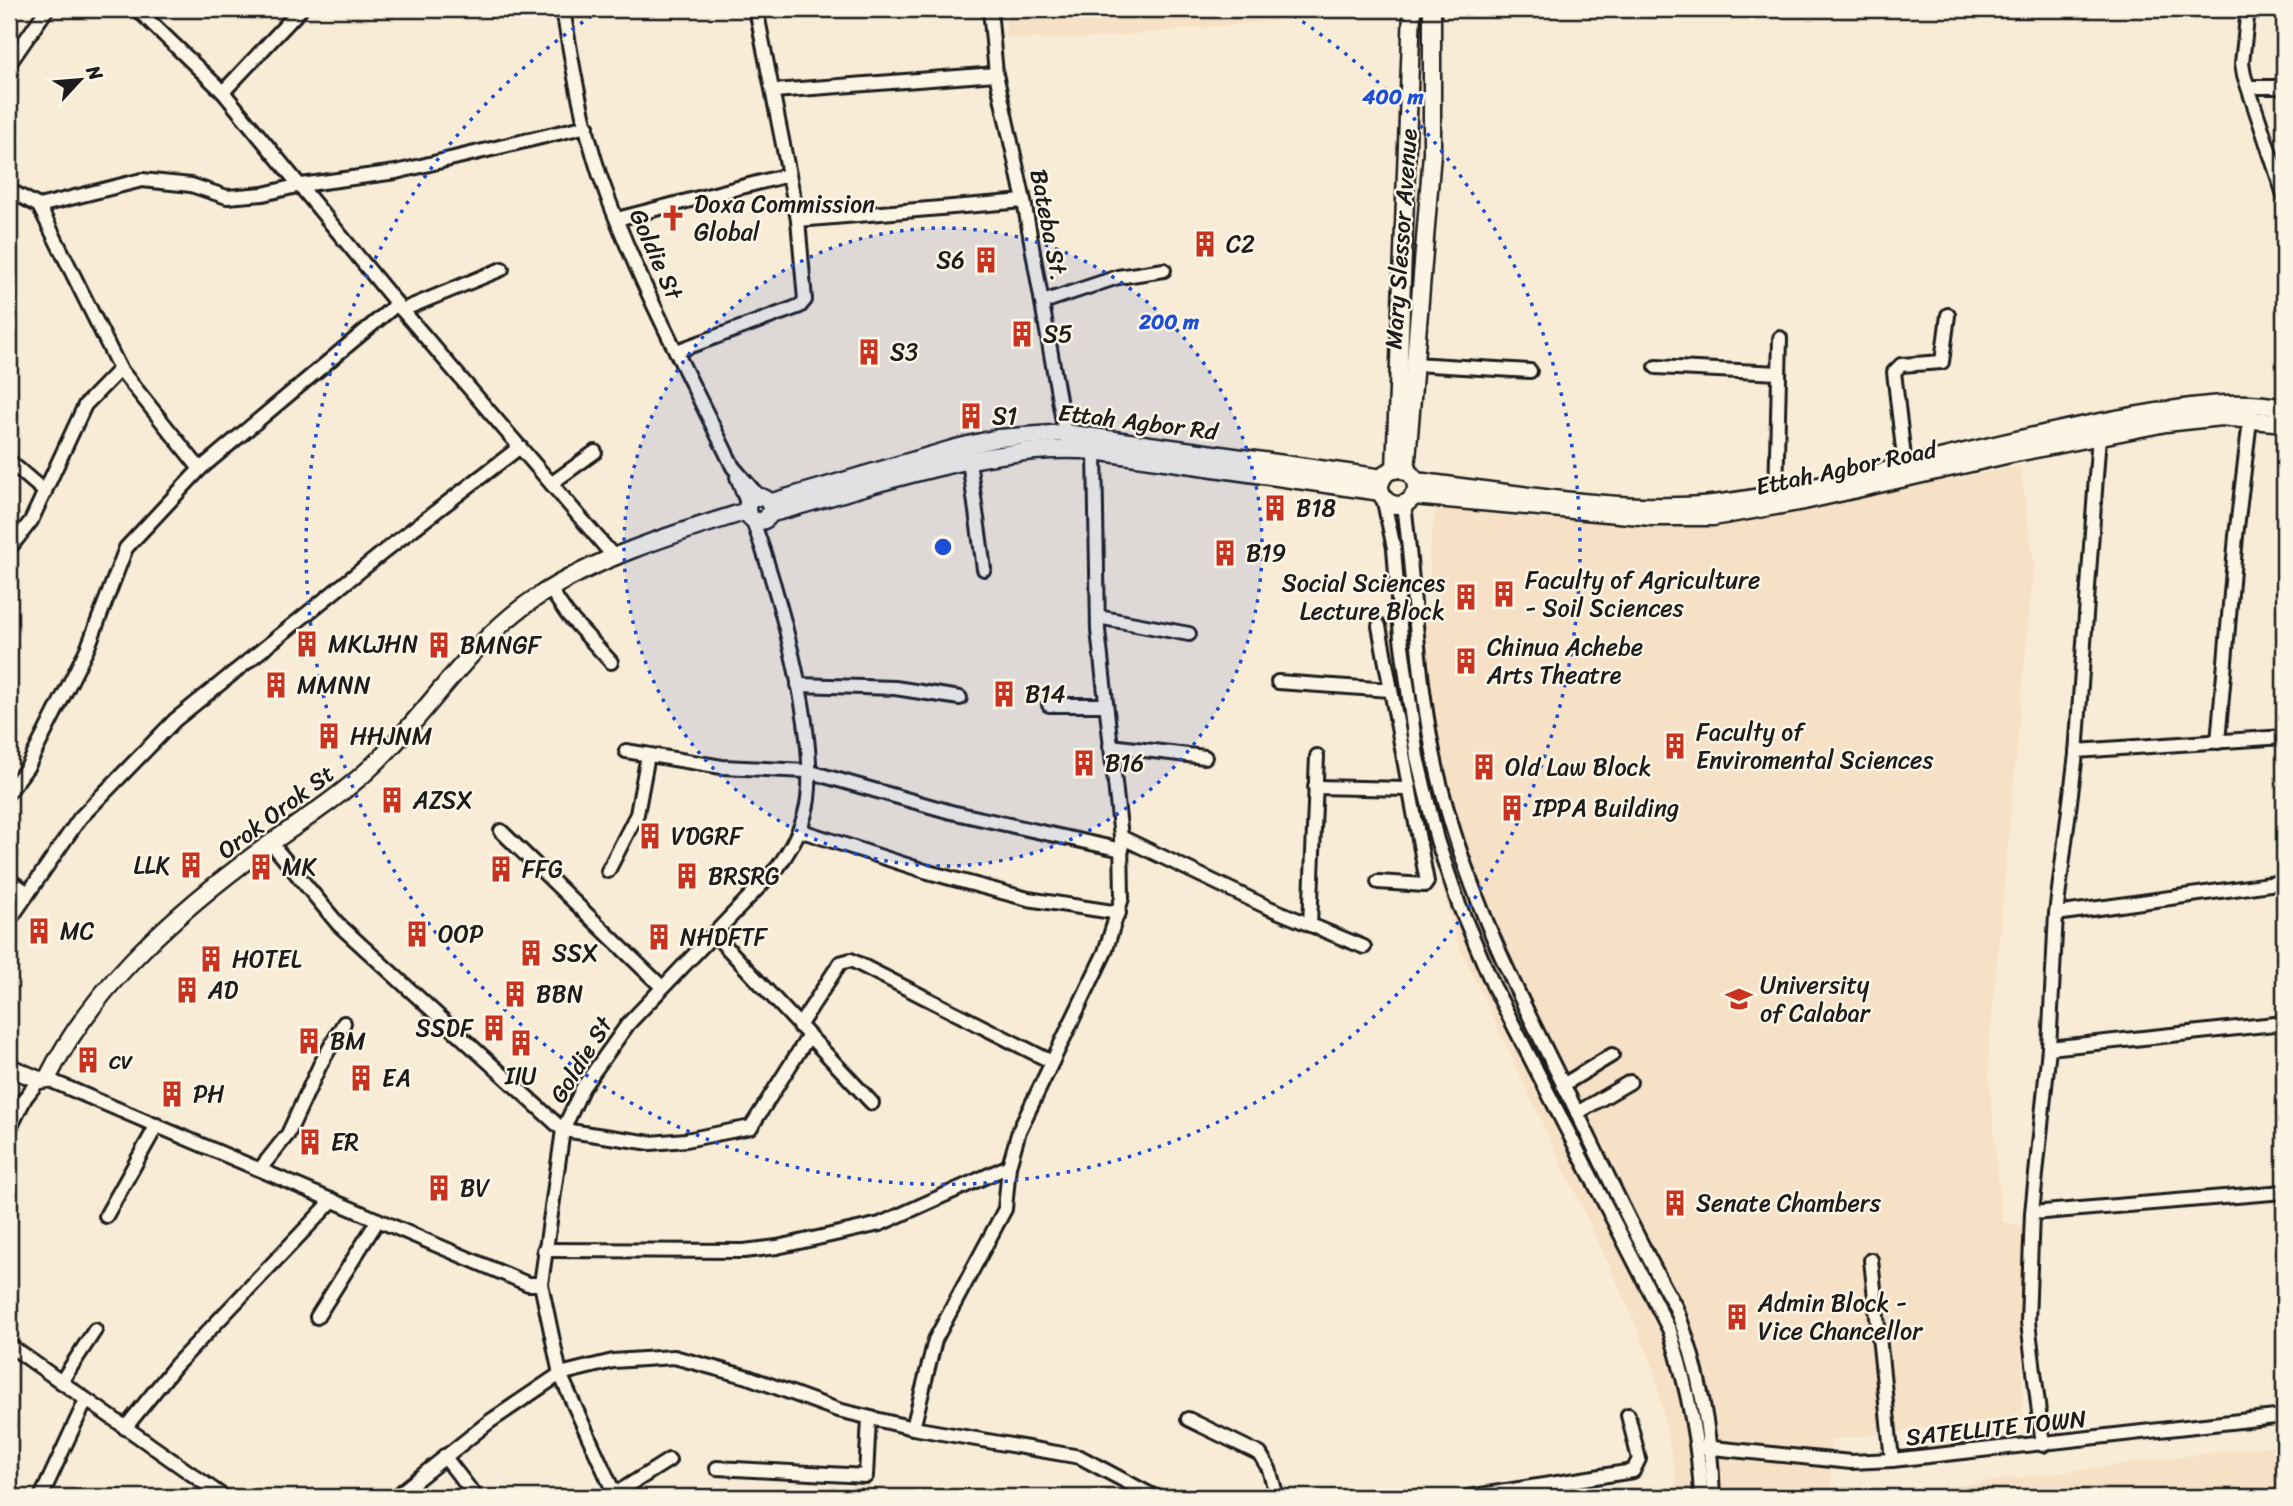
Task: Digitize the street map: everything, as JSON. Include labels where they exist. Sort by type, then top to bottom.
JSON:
[{"type":"main road","name":"Mary Slessor Avenue","points":[[1398,486],[1412,9]]},
{"type":"main road","name":"Mary Slessor Avenue","points":[[1398,486],[1415,365],[1432,153],[1432,9]]},
{"type":"main road","name":"Ettah Agbor Road","points":[[1398,486],[1659,506],[1720,503],[1776,494],[2078,426],[2174,409],[2269,409],[2284,423]]},
{"type":"main road","name":"Ettah Agbor Road","points":[[1398,486],[1653,517],[1713,517],[1804,502],[2099,435],[2269,409]]},
{"type":"main road","name":"Ettah Agbor Rd","points":[[758,510],[956,448],[998,438],[1066,441],[1398,486]]},
{"type":"main road","name":"Ettah Agbor Rd","points":[[758,510],[1066,441],[1094,452],[1398,486]]},
{"type":"main road","name":"Orok Orok St","points":[[43,1079],[91,1010],[137,956],[231,873],[370,769],[517,610],[550,589],[615,558],[758,510]]},
{"type":"main road","points":[[9,1067],[43,1079]]},
{"type":"street","points":[[9,64],[47,9]]},
{"type":"street","points":[[138,9],[223,92],[399,307],[615,558]]},
{"type":"street","points":[[223,92],[301,9]]},
{"type":"street","name":"Goldie St","points":[[563,9],[599,173],[677,351],[733,467],[758,510],[762,548],[798,685],[805,725],[808,799],[799,830],[778,867],[662,987],[606,1053],[583,1087],[563,1130],[541,1284],[560,1374],[615,1496]]},
{"type":"street","points":[[677,351],[803,303],[798,219],[756,9]]},
{"type":"street","name":"Bateba St.","points":[[990,9],[996,74],[1024,201],[1066,441]]},
{"type":"street","points":[[2248,9],[2242,63],[2284,195]]},
{"type":"street","points":[[774,90],[996,74]]},
{"type":"street","points":[[2250,87],[2284,87]]},
{"type":"street","points":[[39,206],[142,180],[191,185],[226,197],[240,197],[301,185],[396,172],[587,126]]},
{"type":"street","points":[[617,219],[788,175]]},
{"type":"street","points":[[9,190],[39,206],[120,369],[200,469]]},
{"type":"street","points":[[798,219],[1024,201]]},
{"type":"street","points":[[9,792],[24,772],[88,647],[108,601],[121,557],[133,539],[200,469],[399,307],[502,269]]},
{"type":"street","points":[[1043,302],[1118,277],[1164,270]]},
{"type":"street","points":[[1905,466],[1894,372],[1900,365],[1942,362],[1948,315]]},
{"type":"street","points":[[1776,494],[1780,338]]},
{"type":"street","points":[[1415,365],[1530,371]]},
{"type":"street","points":[[1656,367],[1779,373]]},
{"type":"street","points":[[9,549],[32,522],[85,405],[120,369]]},
{"type":"street","points":[[2218,742],[2269,409]]},
{"type":"street","points":[[2043,1445],[2028,1322],[2032,1213],[2049,1048],[2056,914],[2077,751],[2099,435]]},
{"type":"street","points":[[9,921],[80,818],[175,720],[396,542],[520,447]]},
{"type":"street","points":[[552,483],[595,452]]},
{"type":"street","points":[[913,1428],[935,1340],[1005,1209],[1009,1166],[1019,1131],[1105,952],[1119,913],[1121,843],[1098,617],[1094,452]]},
{"type":"street","points":[[9,461],[45,492]]},
{"type":"street","points":[[969,461],[985,569]]},
{"type":"street","points":[[1398,486],[1419,675],[1444,799],[1484,917],[1563,1085],[1681,1320],[1699,1379],[1713,1497]]},
{"type":"street","points":[[1398,486],[1394,548],[1401,638],[1412,724],[1437,839],[1459,905],[1493,985],[1670,1331],[1705,1447],[1701,1497]]},
{"type":"street","points":[[550,589],[567,614],[611,662]]},
{"type":"street","points":[[1098,617],[1189,634]]},
{"type":"street","points":[[1378,882],[1427,884],[1379,626]]},
{"type":"street","points":[[1278,681],[1390,690]]},
{"type":"street","points":[[798,685],[895,688],[960,698]]},
{"type":"street","points":[[1049,705],[1106,705]]},
{"type":"street","points":[[2077,751],[2284,737]]},
{"type":"street","points":[[1110,746],[1205,757]]},
{"type":"street","points":[[626,751],[722,767],[807,771],[951,812],[1121,843],[1363,947]]},
{"type":"street","points":[[608,870],[637,814],[648,755]]},
{"type":"street","points":[[1310,925],[1317,756]]},
{"type":"street","points":[[1315,787],[1408,789]]},
{"type":"street","points":[[799,830],[978,886],[1028,898],[1119,913]]},
{"type":"street","points":[[501,831],[662,987]]},
{"type":"street","points":[[271,844],[338,924],[563,1130],[651,1143],[751,1127],[808,1037]]},
{"type":"street","points":[[9,880],[28,892]]},
{"type":"street","points":[[2056,914],[2284,882]]},
{"type":"street","points":[[715,935],[872,1103]]},
{"type":"street","points":[[799,1026],[840,963],[851,960],[1052,1062]]},
{"type":"street","points":[[260,1169],[288,1135],[320,1065],[344,1023]]},
{"type":"street","points":[[2049,1048],[2284,1023]]},
{"type":"street","points":[[1563,1085],[1612,1055]]},
{"type":"street","points":[[9,1130],[25,1098],[43,1079],[528,1284],[541,1284]]},
{"type":"street","points":[[1577,1112],[1630,1082]]},
{"type":"street","points":[[106,1216],[157,1125]]},
{"type":"street","points":[[544,1250],[744,1251],[776,1247],[880,1224],[1009,1166]]},
{"type":"street","points":[[2032,1213],[2284,1192]]},
{"type":"street","points":[[125,1428],[176,1365],[333,1200]]},
{"type":"street","points":[[317,1317],[378,1220]]},
{"type":"street","points":[[1871,1260],[1892,1460]]},
{"type":"street","points":[[61,1382],[94,1330]]},
{"type":"street","points":[[9,1345],[217,1495]]},
{"type":"street","points":[[394,1497],[444,1457],[560,1374],[612,1361],[674,1357],[698,1361],[838,1410],[869,1418],[1080,1457],[1155,1497]]},
{"type":"street","points":[[41,1497],[86,1400]]},
{"type":"street","points":[[1468,1497],[1633,1471],[1639,1458],[1628,1415]]},
{"type":"street","name":"SATELLITE TOWN","points":[[1705,1447],[1851,1462],[1892,1460],[2284,1416]]},
{"type":"street","points":[[717,1468],[866,1476],[869,1418]]},
{"type":"street","points":[[1188,1419],[1261,1454],[1269,1469],[1277,1497]]},
{"type":"street","points":[[444,1457],[476,1497]]},
{"type":"street","points":[[615,1496],[669,1460]]},
{"type":"shaded area","points":[[1005,9],[1400,9],[1085,39],[1006,38]]},
{"type":"shaded area","name":"University of Calabar","points":[[2020,466],[2034,562],[1988,1061],[2002,1222],[2022,1225],[2023,1417],[1830,1440],[1832,1497],[1675,1497],[1675,1473],[1654,1369],[1624,1297],[1455,937],[1416,788],[1385,618],[1432,614],[1429,554],[1436,507],[1548,519],[1708,526]]},
{"type":"shaded area","points":[[2284,1444],[2284,1497],[1868,1497],[2193,1455]]},
{"type":"place","name":"Doxa Commission Global","points":[[673,218]]},
{"type":"place","name":"C2","points":[[1205,244]]},
{"type":"place","name":"S6","points":[[986,260]]},
{"type":"place","name":"S5","points":[[1022,334]]},
{"type":"place","name":"S3","points":[[869,352]]},
{"type":"place","name":"S1","points":[[971,416]]},
{"type":"place","name":"B18","points":[[1275,508]]},
{"type":"place","name":"B19","points":[[1225,553]]},
{"type":"place","name":"Faculty of Agriculture - Soil Sciences","points":[[1504,594]]},
{"type":"place","name":"Social Sciences Lecture Block","points":[[1466,597]]},
{"type":"place","name":"MKLJHN","points":[[307,644]]},
{"type":"place","name":"BMNGF","points":[[439,645]]},
{"type":"place","name":"Chinua Achebe Arts Theatre","points":[[1466,661]]},
{"type":"place","name":"MMNN","points":[[276,685]]},
{"type":"place","name":"B14","points":[[1004,694]]},
{"type":"place","name":"HHJNM","points":[[329,736]]},
{"type":"place","name":"Faculty of Enviromental Sciences","points":[[1675,746]]},
{"type":"place","name":"B16","points":[[1084,763]]},
{"type":"place","name":"Old Law Block","points":[[1484,767]]},
{"type":"place","name":"AZSX","points":[[392,800]]},
{"type":"place","name":"IPPA Building","points":[[1512,808]]},
{"type":"place","name":"VDGRF","points":[[650,836]]},
{"type":"place","name":"LLK","points":[[191,865]]},
{"type":"place","name":"MK","points":[[261,867]]},
{"type":"place","name":"FFG","points":[[501,869]]},
{"type":"place","name":"BRSRG","points":[[687,876]]},
{"type":"place","name":"MC","points":[[39,931]]},
{"type":"place","name":"OOP","points":[[417,934]]},
{"type":"place","name":"NHDFTF","points":[[659,937]]},
{"type":"place","name":"SSX","points":[[531,953]]},
{"type":"place","name":"HOTEL","points":[[211,959]]},
{"type":"place","name":"AD","points":[[187,990]]},
{"type":"place","name":"BBN","points":[[515,994]]},
{"type":"place","name":"University of Calabar","points":[[1739,999]]},
{"type":"place","name":"SSDF","points":[[494,1028]]},
{"type":"place","name":"BM","points":[[309,1041]]},
{"type":"place","name":"IIU","points":[[521,1043]]},
{"type":"place","name":"cv","points":[[88,1060]]},
{"type":"place","name":"EA","points":[[361,1078]]},
{"type":"place","name":"PH","points":[[172,1094]]},
{"type":"place","name":"ER","points":[[310,1142]]},
{"type":"place","name":"BV","points":[[439,1188]]},
{"type":"place","name":"Senate Chambers","points":[[1675,1203]]},
{"type":"place","name":"Admin Block - Vice Chancellor","points":[[1737,1317]]}]
